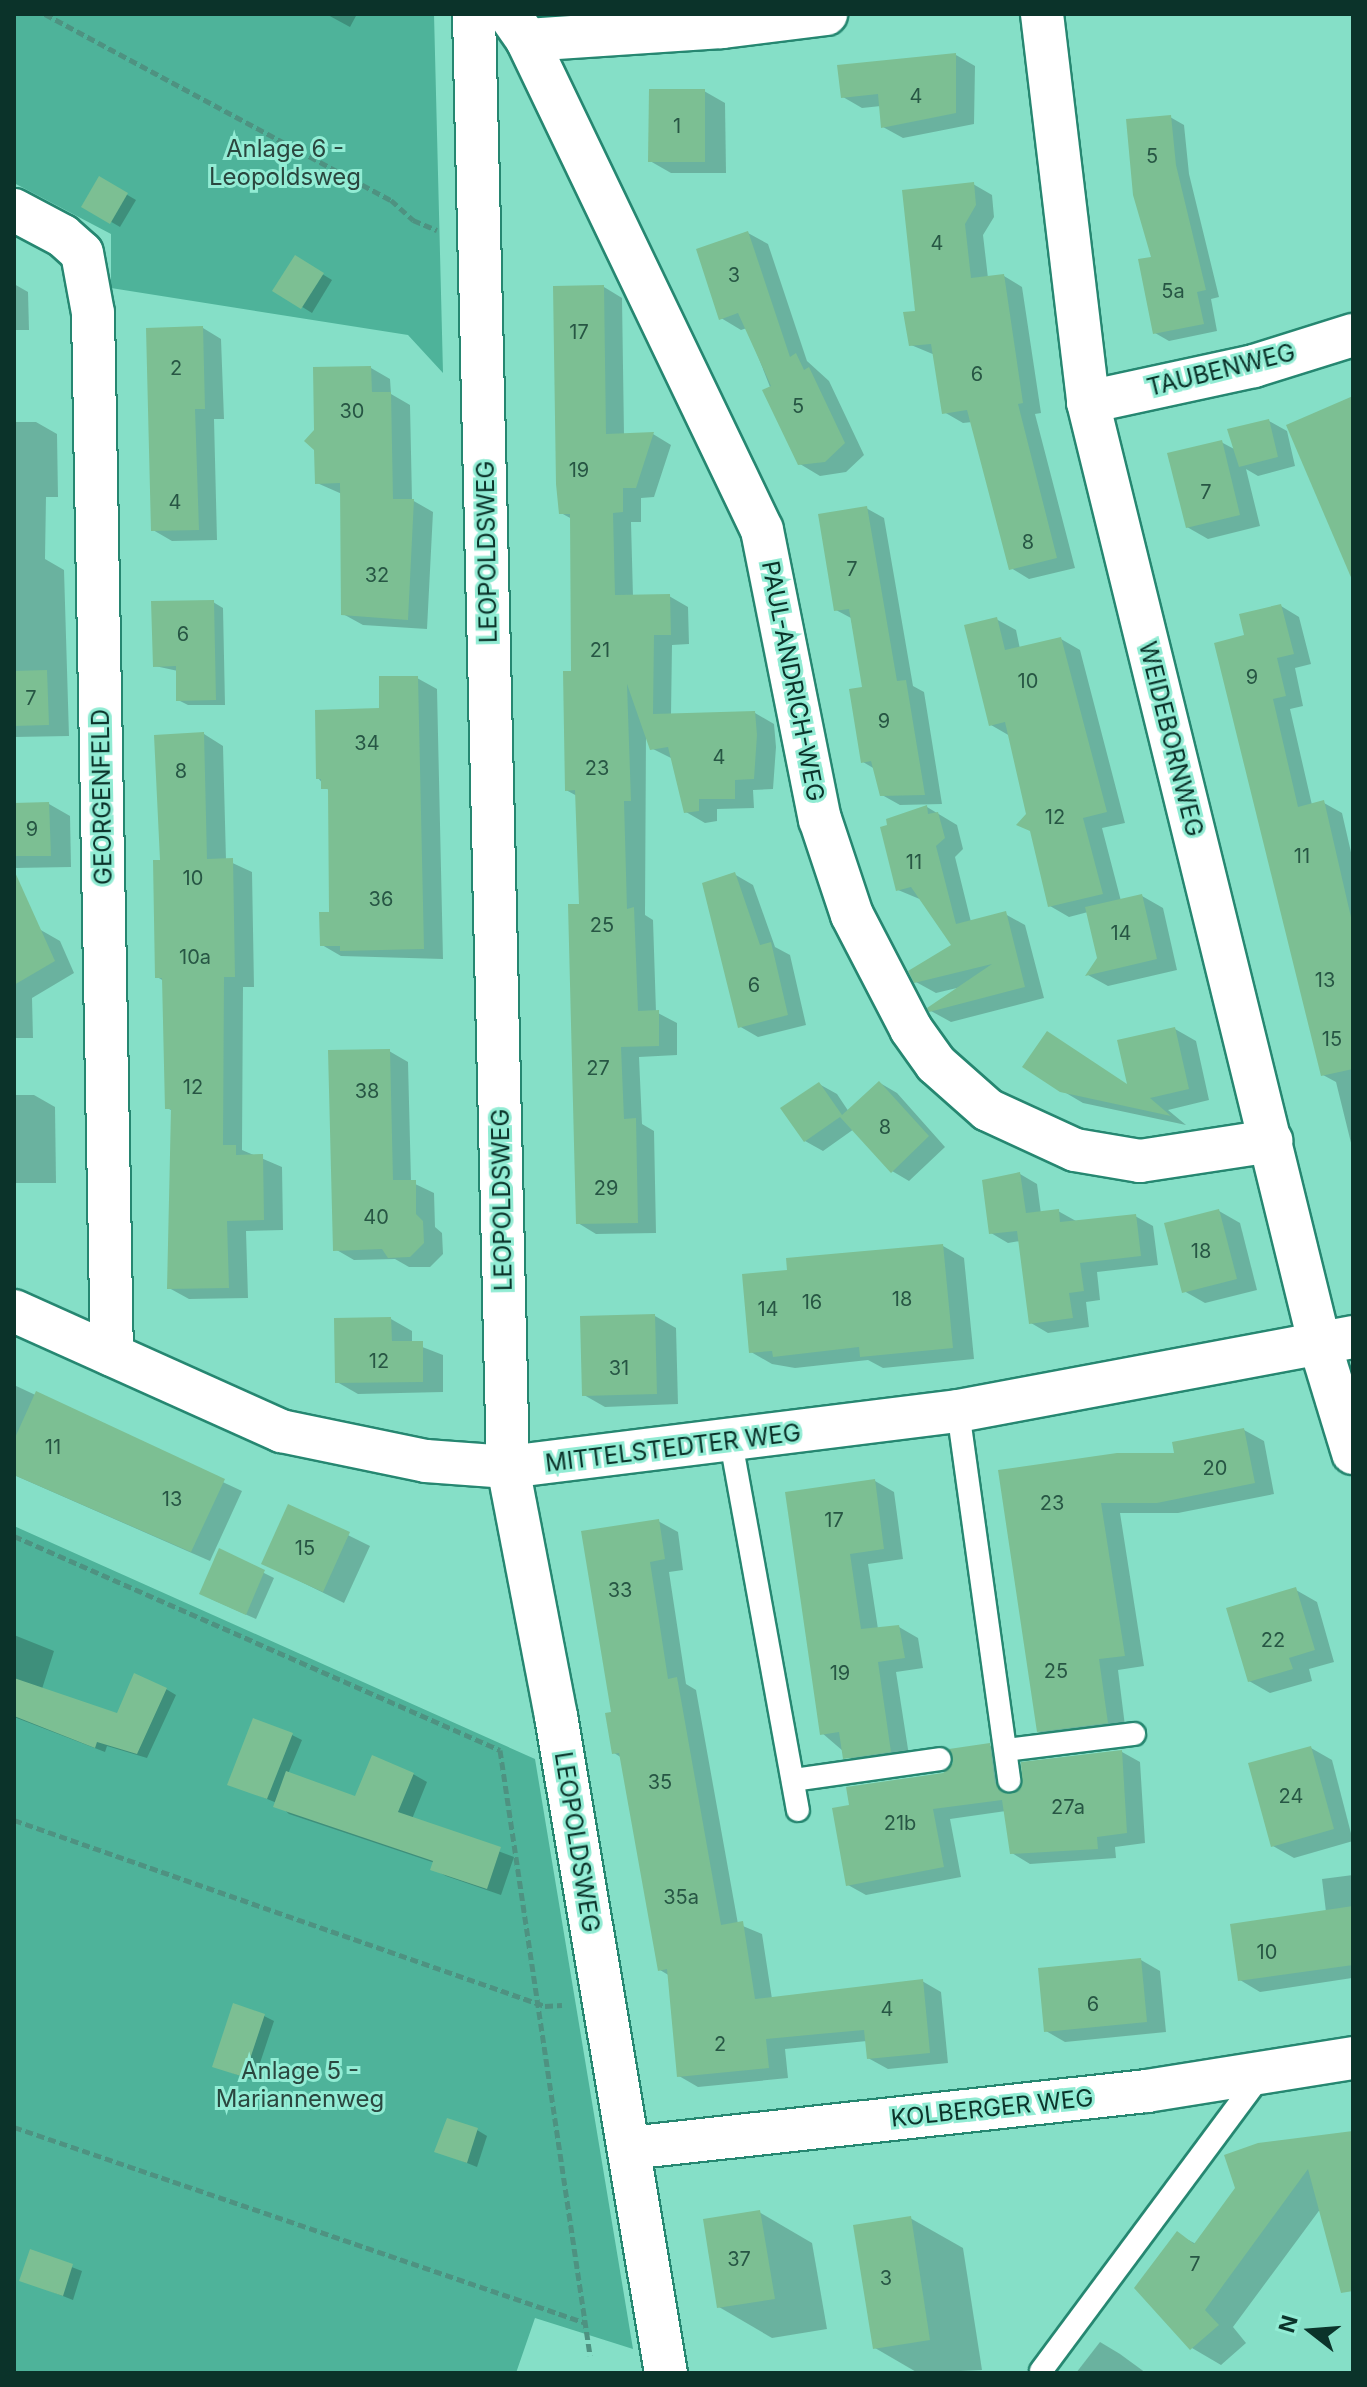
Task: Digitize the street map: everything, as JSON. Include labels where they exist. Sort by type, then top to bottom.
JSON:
[{"type":"street","name":"LEOPOLDSWEG","points":[[474,14],[508,1467],[666,2373]]},
{"type":"street","points":[[518,27],[722,27],[826,14]]},
{"type":"street","name":"WEIDEBORNWEG","points":[[1042,14],[1088,402],[1271,1141],[1337,1341],[1353,1453]]},
{"type":"street","name":"PAUL-ANDRICH-WEG","points":[[518,27],[762,530],[820,819],[852,915],[911,1029],[936,1064],[988,1110],[1075,1150],[1140,1161],[1271,1141]]},
{"type":"street","name":"GEORGENFELD","points":[[14,210],[74,243],[88,267],[93,313],[112,1355]]},
{"type":"street","name":"TAUBENWEG","points":[[1088,402],[1254,366],[1353,335]]},
{"type":"street","name":"MITTELSTEDTER WEG","points":[[14,1311],[281,1431],[426,1461],[508,1467],[731,1442],[958,1411],[1337,1341]]},
{"type":"street","name":"KOLBERGER WEG","points":[[629,2148],[1259,2077],[1353,2058]]},
{"type":"lane","points":[[958,1411],[1009,1780]]},
{"type":"lane","points":[[731,1442],[798,1810]]},
{"type":"lane","points":[[1006,1750],[1134,1734]]},
{"type":"lane","points":[[793,1780],[940,1759]]},
{"type":"lane","points":[[1041,2371],[1259,2077]]},
{"type":"path","points":[[45,14],[391,200],[413,220],[480,242]]},
{"type":"path","points":[[14,1536],[500,1750],[590,2355]]},
{"type":"path","points":[[14,1820],[536,2003],[603,2000]]},
{"type":"path","points":[[14,2127],[586,2323]]},
{"type":"green space","name":"Anlage 6 - Leopoldsweg","points":[[14,14],[434,14],[443,373],[408,335],[111,288],[111,234],[14,183]]},
{"type":"green space","name":"Anlage 5 - Mariannenweg","points":[[14,1526],[535,1759],[633,2349],[535,2318],[516,2373],[14,2373]]},
{"type":"building","points":[[956,53],[956,113],[881,128],[878,94],[841,98],[837,65]]},
{"type":"building","points":[[649,89],[705,89],[705,162],[648,162]]},
{"type":"building","points":[[1171,115],[1176,165],[1206,290],[1197,292],[1204,324],[1153,334],[1138,259],[1151,257],[1133,195],[1126,119]]},
{"type":"building","points":[[99,176],[128,193],[110,224],[81,207]]},
{"type":"building","points":[[974,182],[976,205],[965,224],[971,278],[1004,274],[1023,403],[1018,404],[1057,558],[1009,570],[967,410],[942,414],[931,344],[909,346],[903,312],[915,311],[902,190]]},
{"type":"building","points":[[748,231],[790,357],[796,353],[804,370],[809,367],[845,443],[825,462],[798,465],[762,390],[771,386],[738,313],[719,320],[696,249]]},
{"type":"building","points":[[295,255],[324,273],[301,309],[272,291]]},
{"type":"building","points":[[604,285],[606,434],[654,432],[636,488],[623,488],[623,512],[613,513],[615,595],[670,594],[671,635],[654,635],[653,714],[755,711],[757,735],[754,779],[735,780],[735,799],[699,799],[699,811],[684,813],[668,747],[650,750],[627,684],[631,801],[624,801],[627,909],[634,907],[638,1011],[659,1010],[659,1046],[621,1047],[624,1119],[636,1118],[638,1223],[576,1224],[568,904],[579,904],[575,790],[565,791],[563,671],[571,671],[570,514],[559,514],[556,484],[553,286]]},
{"type":"building","points":[[203,326],[205,409],[195,409],[199,530],[151,531],[146,328]]},
{"type":"building","points":[[371,366],[372,392],[391,392],[393,499],[414,499],[408,620],[341,615],[340,483],[315,484],[314,450],[304,441],[314,430],[313,367]]},
{"type":"building","points":[[1353,396],[1353,582],[1286,425]]},
{"type":"building","points":[[1269,419],[1278,457],[1239,467],[1227,429]]},
{"type":"building","points":[[1222,440],[1240,515],[1186,528],[1167,453]]},
{"type":"building","points":[[867,506],[897,681],[906,680],[925,795],[880,796],[871,761],[861,763],[849,689],[862,687],[849,609],[834,611],[818,514]]},
{"type":"building","points":[[214,600],[216,700],[176,701],[176,666],[153,667],[151,601]]},
{"type":"building","points":[[1281,604],[1294,654],[1277,658],[1286,696],[1273,699],[1298,807],[1324,800],[1353,926],[1353,1069],[1321,1076],[1214,643],[1244,635],[1239,614]]},
{"type":"building","points":[[997,617],[1005,650],[1061,637],[1107,812],[1083,818],[1103,894],[1048,907],[1030,831],[1016,825],[1026,814],[1005,722],[989,726],[964,625]]},
{"type":"building","points":[[47,670],[49,725],[14,726],[14,671]]},
{"type":"building","points":[[379,676],[418,676],[424,949],[340,951],[340,946],[320,946],[319,912],[329,912],[328,789],[321,789],[321,779],[316,779],[315,710],[379,708]]},
{"type":"building","points":[[204,732],[207,859],[233,858],[235,977],[224,977],[223,1145],[236,1145],[236,1155],[263,1154],[264,1220],[227,1221],[229,1288],[167,1289],[171,1109],[165,1109],[162,978],[155,978],[153,860],[160,860],[154,735]]},
{"type":"building","points":[[49,802],[51,856],[14,856],[14,803]]},
{"type":"building","points":[[927,805],[928,814],[938,812],[945,838],[936,846],[956,924],[1006,911],[1025,987],[929,1012],[927,1008],[992,964],[914,983],[908,971],[951,945],[911,887],[896,891],[880,827],[887,825],[886,819]]},
{"type":"building","points":[[14,870],[55,961],[14,985]]},
{"type":"building","points":[[735,872],[760,945],[771,942],[788,1015],[738,1028],[702,883]]},
{"type":"building","points":[[1142,894],[1157,959],[1085,976],[1097,958],[1085,907]]},
{"type":"building","points":[[1175,1027],[1189,1089],[1150,1098],[1171,1116],[1060,1092],[1022,1067],[1047,1031],[1127,1084],[1117,1040]]},
{"type":"building","points":[[390,1049],[393,1180],[416,1180],[416,1214],[423,1221],[424,1243],[410,1257],[388,1258],[382,1249],[333,1251],[328,1050]]},
{"type":"building","points":[[879,1081],[929,1136],[891,1173],[840,1117],[804,1142],[780,1108],[819,1082],[842,1115]]},
{"type":"building","points":[[1020,1172],[1026,1213],[1059,1209],[1060,1222],[1136,1214],[1141,1256],[1080,1263],[1084,1291],[1069,1293],[1073,1318],[1029,1324],[1017,1231],[989,1234],[982,1180]]},
{"type":"building","points":[[1219,1209],[1237,1279],[1182,1293],[1164,1223]]},
{"type":"building","points":[[943,1244],[953,1348],[860,1357],[859,1347],[773,1357],[772,1351],[749,1353],[742,1274],[787,1270],[786,1258]]},
{"type":"building","points":[[655,1314],[657,1394],[582,1396],[580,1316]]},
{"type":"building","points":[[391,1317],[392,1341],[423,1341],[423,1382],[335,1383],[334,1318]]},
{"type":"building","points":[[36,1391],[225,1479],[191,1552],[14,1475],[14,1440]]},
{"type":"building","points":[[1244,1428],[1255,1483],[1157,1503],[1101,1503],[1125,1656],[1099,1659],[1108,1723],[1037,1732],[998,1470],[1117,1453],[1174,1453],[1172,1442]]},
{"type":"building","points":[[875,1479],[884,1549],[850,1554],[861,1629],[899,1625],[905,1658],[878,1662],[891,1752],[843,1759],[839,1732],[820,1735],[785,1492]]},
{"type":"building","points":[[288,1504],[350,1532],[323,1592],[261,1564]]},
{"type":"building","points":[[659,1519],[665,1559],[650,1562],[668,1679],[677,1677],[721,1925],[743,1921],[755,1999],[923,1979],[930,2053],[867,2059],[864,2030],[766,2039],[769,2068],[677,2077],[667,1969],[658,1971],[619,1753],[612,1754],[605,1713],[611,1712],[581,1531]]},
{"type":"building","points":[[219,1548],[265,1570],[246,1615],[199,1594]]},
{"type":"building","points":[[1296,1587],[1315,1650],[1289,1658],[1293,1669],[1248,1682],[1226,1608]]},
{"type":"building","points":[[134,1673],[167,1688],[137,1754],[97,1742],[95,1748],[14,1716],[14,1678],[117,1713]]},
{"type":"building","points":[[253,1718],[293,1733],[267,1799],[227,1785]]},
{"type":"building","points":[[990,1743],[995,1783],[1010,1794],[1022,1785],[1021,1762],[1122,1750],[1127,1833],[1097,1837],[1098,1849],[1010,1854],[1002,1800],[933,1809],[944,1867],[846,1886],[832,1808],[849,1805],[846,1787],[943,1773],[953,1763],[949,1749]]},
{"type":"building","points":[[1311,1746],[1334,1829],[1271,1847],[1248,1763]]},
{"type":"building","points":[[372,1755],[414,1773],[398,1812],[501,1847],[487,1889],[430,1870],[433,1861],[273,1807],[286,1771],[355,1796]]},
{"type":"building","points":[[1353,1906],[1353,1965],[1238,1981],[1230,1924]]},
{"type":"building","points":[[1141,1958],[1147,2022],[1044,2032],[1038,1968]]},
{"type":"building","points":[[233,2003],[265,2014],[244,2077],[212,2067]]},
{"type":"building","points":[[447,2118],[478,2128],[467,2163],[434,2152]]},
{"type":"building","points":[[1353,2131],[1353,2291],[1341,2293],[1308,2169],[1205,2310],[1219,2325],[1190,2350],[1134,2288],[1177,2231],[1194,2244],[1235,2188],[1224,2155],[1258,2143]]},
{"type":"building","points":[[760,2210],[775,2299],[717,2308],[703,2219]]},
{"type":"building","points":[[911,2216],[930,2340],[873,2349],[853,2225]]},
{"type":"building","points":[[30,2249],[73,2264],[63,2296],[19,2281]]}]
